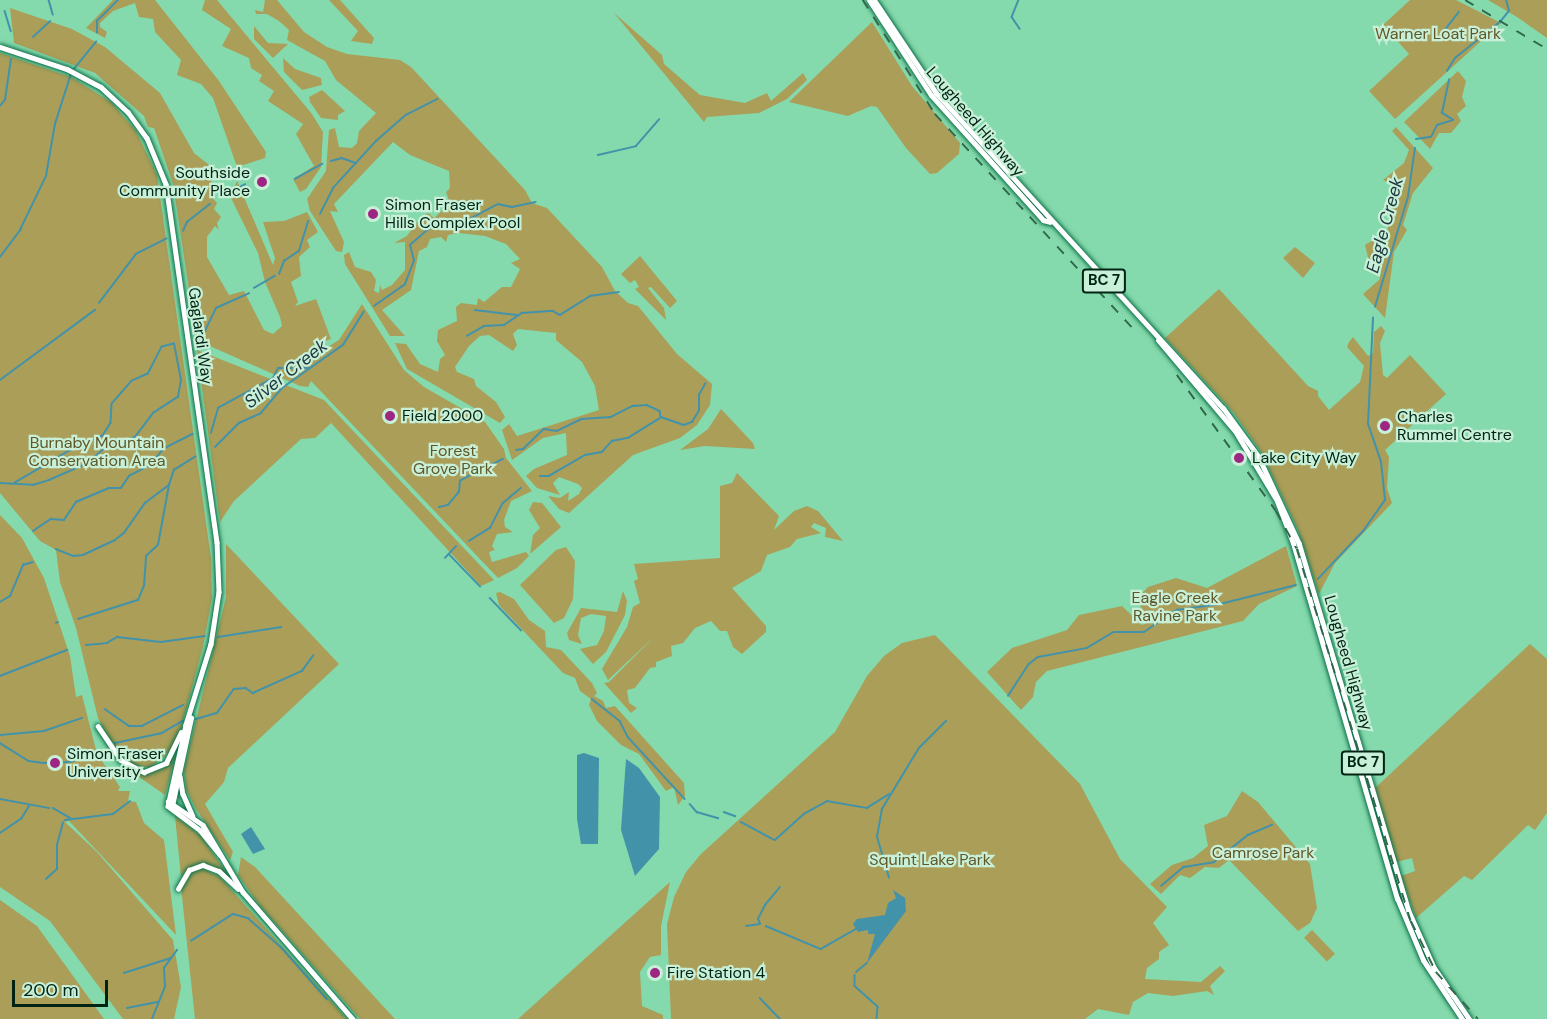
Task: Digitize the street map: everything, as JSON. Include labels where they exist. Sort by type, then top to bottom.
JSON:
[{"type":"main road","name":"Lougheed Highway","points":[[869,0],[931,95],[1043,220],[1050,222]]},
{"type":"main road","name":"Lougheed Highway","points":[[874,0],[924,79],[1050,222],[1230,417],[1258,456],[1284,507],[1299,544],[1408,910],[1434,968],[1469,1019]]},
{"type":"main road","name":"Gaglardi Way","points":[[0,47],[59,65],[101,87],[128,112],[147,138],[166,184],[217,542],[216,620],[170,805]]},
{"type":"main road","name":"Lougheed Highway","points":[[1158,340],[1235,431],[1277,501],[1293,543],[1397,898],[1423,960],[1462,1019]]},
{"type":"main road","points":[[1182,371],[1215,416]]},
{"type":"main road","name":"Gaglardi Way","points":[[170,805],[185,728],[191,716]]},
{"type":"main road","points":[[98,726],[121,760],[144,772],[166,763],[185,728]]},
{"type":"main road","points":[[180,771],[185,801],[243,892]]},
{"type":"main road","points":[[170,805],[195,818]]},
{"type":"main road","points":[[170,805],[200,830],[220,855]]},
{"type":"main road","points":[[178,889],[189,870],[203,865],[219,871],[243,892],[353,1019]]},
{"type":"green space","points":[[113,0],[155,0],[219,81],[266,152],[265,158],[237,167],[213,98],[201,84],[177,75],[181,60],[155,32],[153,19],[139,17],[135,3],[113,11],[100,23],[100,27],[107,32],[105,38],[86,28]]},
{"type":"green space","points":[[205,0],[217,0],[312,114],[323,132],[321,167],[306,189],[300,192],[293,179],[314,166],[296,134],[303,124],[268,101],[274,91],[259,81],[262,75],[251,68],[249,58],[222,46],[231,29],[202,10]]},
{"type":"green space","points":[[265,0],[277,0],[304,32],[327,47],[347,54],[400,60],[411,67],[525,190],[532,203],[547,208],[602,267],[615,291],[628,303],[638,306],[677,354],[712,384],[710,405],[697,425],[680,438],[633,455],[569,513],[559,509],[548,496],[560,498],[569,492],[568,501],[579,494],[582,488],[578,484],[559,477],[553,483],[560,495],[537,488],[526,476],[534,469],[567,455],[566,433],[543,438],[512,460],[502,430],[509,424],[517,436],[599,410],[595,386],[582,362],[556,340],[556,333],[518,329],[513,334],[517,345],[513,351],[489,335],[480,336],[469,346],[455,367],[457,372],[474,379],[476,386],[496,402],[505,417],[500,423],[407,369],[395,343],[406,344],[420,364],[438,372],[440,359],[445,355],[437,341],[438,330],[457,321],[456,307],[461,303],[477,305],[478,298],[484,302],[502,287],[511,287],[520,269],[511,263],[520,259],[506,244],[485,236],[459,233],[448,235],[446,242],[441,237],[430,239],[427,247],[419,251],[411,290],[382,310],[405,336],[390,336],[345,264],[344,255],[349,252],[355,267],[371,272],[376,280],[374,291],[379,293],[380,285],[382,290],[392,285],[405,270],[405,242],[394,243],[407,236],[420,218],[428,213],[434,218],[450,203],[446,192],[450,188],[449,171],[410,155],[393,142],[334,204],[338,212],[330,211],[344,242],[342,252],[336,251],[310,211],[307,199],[326,171],[329,130],[335,128],[339,147],[352,148],[357,143],[359,131],[376,113],[336,80],[325,61],[287,40],[289,30],[279,21],[267,14],[256,14],[255,10],[263,12]]},
{"type":"green space","points":[[329,0],[340,0],[374,38],[372,44],[351,41],[358,31]]},
{"type":"green space","name":"Warner Loat Park","points":[[1410,0],[1456,0],[1501,23],[1395,119],[1369,91],[1409,54],[1383,25]]},
{"type":"green space","points":[[1488,0],[1547,0],[1547,38],[1517,17]]},
{"type":"green space","name":"Forest Grove Park","points":[[10,8],[72,29],[105,47],[160,93],[194,153],[213,168],[210,195],[217,203],[214,209],[221,217],[217,223],[219,230],[215,226],[207,237],[207,257],[229,295],[244,291],[264,330],[273,334],[282,326],[280,317],[265,282],[258,253],[230,196],[237,181],[273,265],[275,258],[263,222],[284,221],[307,212],[318,232],[307,240],[310,247],[299,257],[301,276],[291,282],[298,302],[295,306],[316,299],[331,339],[311,346],[323,350],[339,340],[362,304],[404,370],[424,387],[485,422],[504,449],[506,458],[532,491],[511,501],[504,520],[505,527],[513,532],[497,534],[492,546],[495,550],[489,552],[492,562],[526,552],[529,556],[517,568],[498,578],[311,381],[308,387],[300,386],[203,343],[196,336],[173,184],[154,128],[148,127],[144,116],[95,73],[14,43]]},
{"type":"green space","points":[[614,13],[662,55],[664,64],[700,95],[745,103],[767,93],[771,101],[803,73],[807,80],[787,99],[759,113],[707,117],[704,122]]},
{"type":"green space","points":[[872,22],[912,86],[960,143],[959,154],[937,173],[930,174],[906,148],[877,107],[871,106],[848,116],[789,102]]},
{"type":"green space","points":[[254,26],[268,43],[288,44],[273,58],[254,39]]},
{"type":"green space","name":"Burnaby Mountain Conservation Area","points":[[0,53],[71,77],[111,102],[136,131],[157,175],[211,558],[212,598],[203,647],[181,728],[170,751],[150,768],[130,764],[113,746],[98,718],[76,628],[60,582],[56,550],[40,541],[0,493]]},
{"type":"green space","points":[[283,58],[295,69],[321,78],[322,85],[302,90],[284,72]]},
{"type":"green space","points":[[1458,71],[1466,81],[1462,97],[1466,106],[1457,114],[1461,121],[1451,133],[1439,133],[1430,149],[1404,122]]},
{"type":"green space","points":[[322,90],[345,111],[338,115],[338,120],[321,118],[310,102],[309,97]]},
{"type":"green space","points":[[1396,127],[1433,168],[1413,193],[1403,225],[1407,230],[1394,252],[1385,318],[1363,294],[1379,280],[1381,273],[1368,257],[1365,245],[1387,231],[1398,187],[1383,180],[1404,163],[1409,150],[1392,131]]},
{"type":"green space","points":[[1295,247],[1315,263],[1303,278],[1283,258]]},
{"type":"green space","points":[[640,256],[677,301],[670,308],[651,287],[648,288],[664,308],[666,320],[635,289],[639,287],[635,280],[630,283],[621,274]]},
{"type":"green space","points":[[1219,289],[1308,386],[1318,391],[1318,396],[1329,410],[1360,382],[1364,366],[1347,347],[1349,342],[1353,337],[1368,356],[1373,353],[1374,332],[1381,326],[1385,331],[1380,343],[1383,375],[1387,378],[1410,355],[1446,394],[1385,450],[1389,457],[1387,488],[1392,503],[1335,563],[1319,594],[1298,530],[1261,452],[1233,412],[1165,338]]},
{"type":"green space","points":[[197,350],[324,400],[494,580],[481,586],[331,423],[315,438],[301,439],[234,501],[220,522]]},
{"type":"green space","points":[[721,409],[753,443],[755,449],[705,446],[680,450],[708,429]]},
{"type":"green space","points":[[737,473],[779,516],[774,530],[794,511],[807,506],[818,511],[843,541],[825,537],[826,528],[814,523],[811,527],[821,533],[797,539],[790,547],[767,555],[761,571],[732,588],[766,626],[766,632],[742,654],[733,647],[727,631],[720,631],[711,621],[695,628],[683,643],[671,646],[672,656],[656,662],[656,667],[650,668],[635,688],[627,690],[629,703],[637,708],[631,713],[604,683],[609,682],[655,636],[608,680],[602,669],[627,627],[633,607],[640,603],[634,581],[638,579],[634,564],[720,558],[720,486],[732,483]]},
{"type":"green space","points":[[533,502],[542,503],[561,527],[530,554],[533,535],[540,528],[529,510]]},
{"type":"green space","name":"Simon Fraser University","points":[[0,515],[22,538],[44,578],[70,656],[76,697],[82,695],[97,754],[120,787],[118,791],[130,791],[128,801],[136,802],[144,823],[164,840],[176,935],[69,821],[65,822],[97,852],[173,940],[181,987],[174,1019],[123,1019],[50,921],[0,887]]},
{"type":"green space","points":[[226,544],[339,664],[228,768],[224,782],[205,804],[233,852],[230,860],[196,809],[186,789],[184,770],[226,597]]},
{"type":"green space","name":"Eagle Creek Ravine Park","points":[[1286,546],[1297,586],[1259,604],[1243,621],[1047,671],[1036,682],[1033,697],[1021,710],[987,672],[1012,648],[1067,630],[1079,615],[1122,606],[1142,625],[1151,621],[1136,600],[1148,587],[1176,578],[1207,588]]},
{"type":"green space","points":[[566,547],[575,561],[573,599],[564,618],[554,623],[520,585],[556,550]]},
{"type":"green space","points":[[623,591],[627,601],[625,615],[606,652],[593,664],[580,649],[597,645],[604,631],[606,616],[591,614],[581,618],[578,635],[582,644],[569,640],[567,633],[581,608],[617,612]]},
{"type":"green space","points":[[500,592],[514,599],[529,620],[545,631],[546,647],[561,650],[592,683],[597,693],[594,696],[603,701],[606,708],[615,706],[684,783],[685,796],[678,805],[674,787],[666,791],[639,754],[621,745],[597,721],[589,705],[591,699],[580,691],[575,678],[563,673],[499,605],[496,593]]},
{"type":"green space","name":"Squint Lake Park","points":[[935,635],[1080,784],[1120,859],[1167,907],[1153,923],[1169,945],[1159,952],[1159,959],[1147,968],[1145,979],[1201,982],[1220,966],[1225,971],[1210,986],[1214,995],[1207,991],[1173,996],[1148,993],[1133,1002],[1129,1015],[1098,1009],[1085,1019],[671,1019],[667,924],[674,897],[686,872],[701,854],[835,732],[867,676],[884,656],[902,643]]},
{"type":"green space","points":[[1530,644],[1547,659],[1547,813],[1535,830],[1528,825],[1472,880],[1464,876],[1416,918],[1401,876],[1415,871],[1412,858],[1397,862],[1375,788]]},
{"type":"green space","points":[[176,754],[165,795],[122,765],[147,774],[164,768]]},
{"type":"green space","name":"Camrose Park","points":[[1242,791],[1258,802],[1310,864],[1317,908],[1310,923],[1298,931],[1229,860],[1219,868],[1205,867],[1190,878],[1180,875],[1161,894],[1150,884],[1172,865],[1193,858],[1208,846],[1204,825],[1227,816]]},
{"type":"green space","points":[[175,816],[201,836],[232,881],[205,864],[186,871],[181,877]]},
{"type":"green space","points":[[241,857],[255,867],[395,1019],[360,1019],[259,905],[238,875]]},
{"type":"green space","points":[[202,868],[220,877],[347,1019],[195,1019],[181,887],[189,874]]},
{"type":"green space","points":[[670,882],[661,926],[661,955],[650,957],[640,972],[642,1006],[663,1015],[663,1019],[518,1019]]},
{"type":"green space","points":[[0,900],[37,926],[104,1019],[0,1019]]},
{"type":"green space","points":[[1312,930],[1335,954],[1327,961],[1304,938]]},
{"type":"water","points":[[584,753],[599,758],[598,844],[581,844],[577,819],[577,755]]},
{"type":"water","points":[[626,759],[639,768],[660,797],[659,849],[635,876],[621,830]]},
{"type":"water","points":[[251,827],[265,849],[253,854],[241,834]]},
{"type":"water","points":[[893,890],[905,898],[906,911],[867,963],[875,934],[868,934],[868,930],[858,932],[853,924],[857,919],[885,915],[888,903],[896,898]]},
{"type":"waterway","points":[[49,0],[53,14]]},
{"type":"waterway","points":[[97,33],[97,21],[118,0]]},
{"type":"waterway","points":[[1019,0],[1012,17],[1020,29]]},
{"type":"waterway","name":"Eagle Creek","points":[[1447,71],[1455,58],[1500,22],[1509,11],[1506,0]]},
{"type":"waterway","points":[[5,11],[11,31]]},
{"type":"waterway","points":[[1444,31],[1459,12]]},
{"type":"waterway","points":[[33,37],[50,21]]},
{"type":"waterway","points":[[74,69],[96,42]]},
{"type":"waterway","points":[[0,106],[5,100],[11,59]]},
{"type":"waterway","points":[[0,257],[20,230],[46,176],[55,124],[71,74]]},
{"type":"waterway","name":"Eagle Creek","points":[[1416,139],[1431,137],[1437,125],[1453,120],[1442,113],[1449,80]]},
{"type":"waterway","points":[[320,214],[333,188],[376,141],[406,115],[437,99]]},
{"type":"waterway","name":"Silver Creek","points":[[598,155],[636,146],[659,120]]},
{"type":"waterway","name":"Eagle Creek","points":[[1375,307],[1408,197],[1415,148]]},
{"type":"waterway","points":[[331,161],[342,158],[356,163]]},
{"type":"waterway","points":[[295,179],[322,164]]},
{"type":"waterway","points":[[220,197],[245,184]]},
{"type":"waterway","name":"Silver Creek","points":[[374,306],[405,284],[414,261],[410,245],[427,230],[449,219],[453,223],[466,221],[498,204],[512,207],[535,202]]},
{"type":"waterway","points":[[183,231],[187,222],[210,204]]},
{"type":"waterway","points":[[279,274],[284,261],[299,251],[308,221]]},
{"type":"waterway","points":[[99,303],[136,254],[166,239]]},
{"type":"waterway","points":[[254,288],[275,276]]},
{"type":"waterway","points":[[467,336],[484,326],[504,325],[522,313],[553,311],[560,315],[590,296],[619,292]]},
{"type":"waterway","points":[[202,337],[216,308],[249,293]]},
{"type":"waterway","points":[[0,380],[95,310]]},
{"type":"waterway","points":[[475,310],[517,315]]},
{"type":"waterway","name":"Silver Creek","points":[[215,447],[239,423],[261,413],[282,388],[343,345],[364,312]]},
{"type":"waterway","name":"Eagle Creek","points":[[1318,579],[1364,530],[1385,500],[1381,462],[1368,424],[1373,318]]},
{"type":"waterway","points":[[0,483],[33,485],[49,480],[88,463],[106,447],[135,437],[153,413],[178,397],[181,380],[174,344],[162,347],[148,374],[132,381],[112,404],[111,423],[103,436],[83,443],[15,483]]},
{"type":"waterway","points":[[211,433],[218,408],[273,378],[278,368],[309,368]]},
{"type":"waterway","points":[[540,476],[549,476],[585,455],[602,452],[612,441],[628,438],[661,417],[684,425],[692,422],[699,411],[699,395],[705,384]]},
{"type":"waterway","points":[[516,450],[523,449],[544,429],[557,431],[582,419],[611,417],[633,406],[647,405],[660,411],[661,417]]},
{"type":"waterway","points":[[33,531],[51,519],[64,520],[76,502],[109,488],[121,488],[129,476],[151,465],[163,449],[192,434]]},
{"type":"waterway","points":[[56,549],[73,556],[83,555],[115,540],[124,533],[145,503],[169,485],[174,470],[195,457]]},
{"type":"waterway","points":[[493,464],[503,459]]},
{"type":"waterway","points":[[439,507],[448,505],[459,492],[460,481],[479,470]]},
{"type":"waterway","points":[[78,619],[138,600],[144,586],[146,556],[158,545],[169,485]]},
{"type":"waterway","points":[[469,541],[490,528],[503,503],[521,488]]},
{"type":"waterway","points":[[445,558],[456,546]]},
{"type":"waterway","points":[[449,554],[480,586]]},
{"type":"waterway","points":[[0,602],[10,596],[23,565],[33,562]]},
{"type":"waterway","name":"Eagle Creek","points":[[1008,696],[1029,664],[1038,657],[1087,648],[1114,632],[1144,632],[1177,610],[1220,604],[1296,585]]},
{"type":"waterway","points":[[490,598],[521,630]]},
{"type":"waterway","points":[[218,637],[281,627]]},
{"type":"waterway","points":[[86,645],[107,643],[117,637],[161,642],[205,636]]},
{"type":"waterway","points":[[0,676],[67,650]]},
{"type":"waterway","points":[[196,719],[217,713],[234,689],[246,688],[253,693],[302,671],[313,656]]},
{"type":"waterway","points":[[592,699],[620,721],[628,737],[685,799]]},
{"type":"waterway","points":[[105,709],[129,726],[142,726],[183,705]]},
{"type":"waterway","points":[[0,735],[44,731],[82,718]]},
{"type":"waterway","points":[[115,743],[162,733],[183,721]]},
{"type":"waterway","name":"Eagle Creek","points":[[889,878],[877,837],[882,809],[919,748],[946,721]]},
{"type":"waterway","points":[[0,743],[29,761],[43,763],[70,762],[92,754]]},
{"type":"waterway","points":[[741,822],[775,840],[804,814],[827,801],[867,808],[889,794]]},
{"type":"waterway","points":[[0,799],[49,808]]},
{"type":"waterway","points":[[65,820],[113,814],[130,801]]},
{"type":"waterway","points":[[690,804],[697,812],[718,818]]},
{"type":"waterway","points":[[0,833],[21,819],[29,806]]},
{"type":"waterway","points":[[53,808],[70,818]]},
{"type":"waterway","points":[[724,812],[735,816]]},
{"type":"waterway","points":[[46,879],[57,869],[57,845],[63,823]]},
{"type":"waterway","points":[[1161,886],[1184,867],[1214,862],[1248,835],[1272,825]]},
{"type":"waterway","points":[[746,926],[760,924],[758,919],[765,905],[780,887]]},
{"type":"waterway","points":[[191,941],[233,914],[248,918],[282,948],[327,999]]},
{"type":"waterway","points":[[766,926],[821,949],[856,929]]},
{"type":"waterway","points":[[152,1019],[165,987],[164,968],[177,950]]},
{"type":"waterway","points":[[124,973],[171,958]]},
{"type":"waterway","name":"Eagle Creek","points":[[856,972],[867,963]]},
{"type":"waterway","name":"Eagle Creek","points":[[855,975],[855,986],[878,1007],[877,1019]]},
{"type":"waterway","points":[[760,998],[780,1019]]},
{"type":"waterway","points":[[127,1008],[158,1002]]},
{"type":"railway","points":[[863,0],[935,114],[1137,333]]},
{"type":"railway","points":[[1465,0],[1547,49]]},
{"type":"railway","points":[[1177,375],[1276,511],[1297,549],[1411,921],[1436,972],[1478,1019]]},
{"type":"place","name":"Southside Community Place","points":[[262,182]]},
{"type":"place","name":"Simon Fraser Hills Complex Pool","points":[[373,214]]},
{"type":"place","name":"Field 2000","points":[[390,416]]},
{"type":"place","name":"Charles Rummel Centre","points":[[1385,426]]},
{"type":"place","name":"Lake City Way","points":[[1239,458]]},
{"type":"place","name":"Simon Fraser University","points":[[55,763]]},
{"type":"place","name":"Fire Station 4","points":[[655,973]]}]
